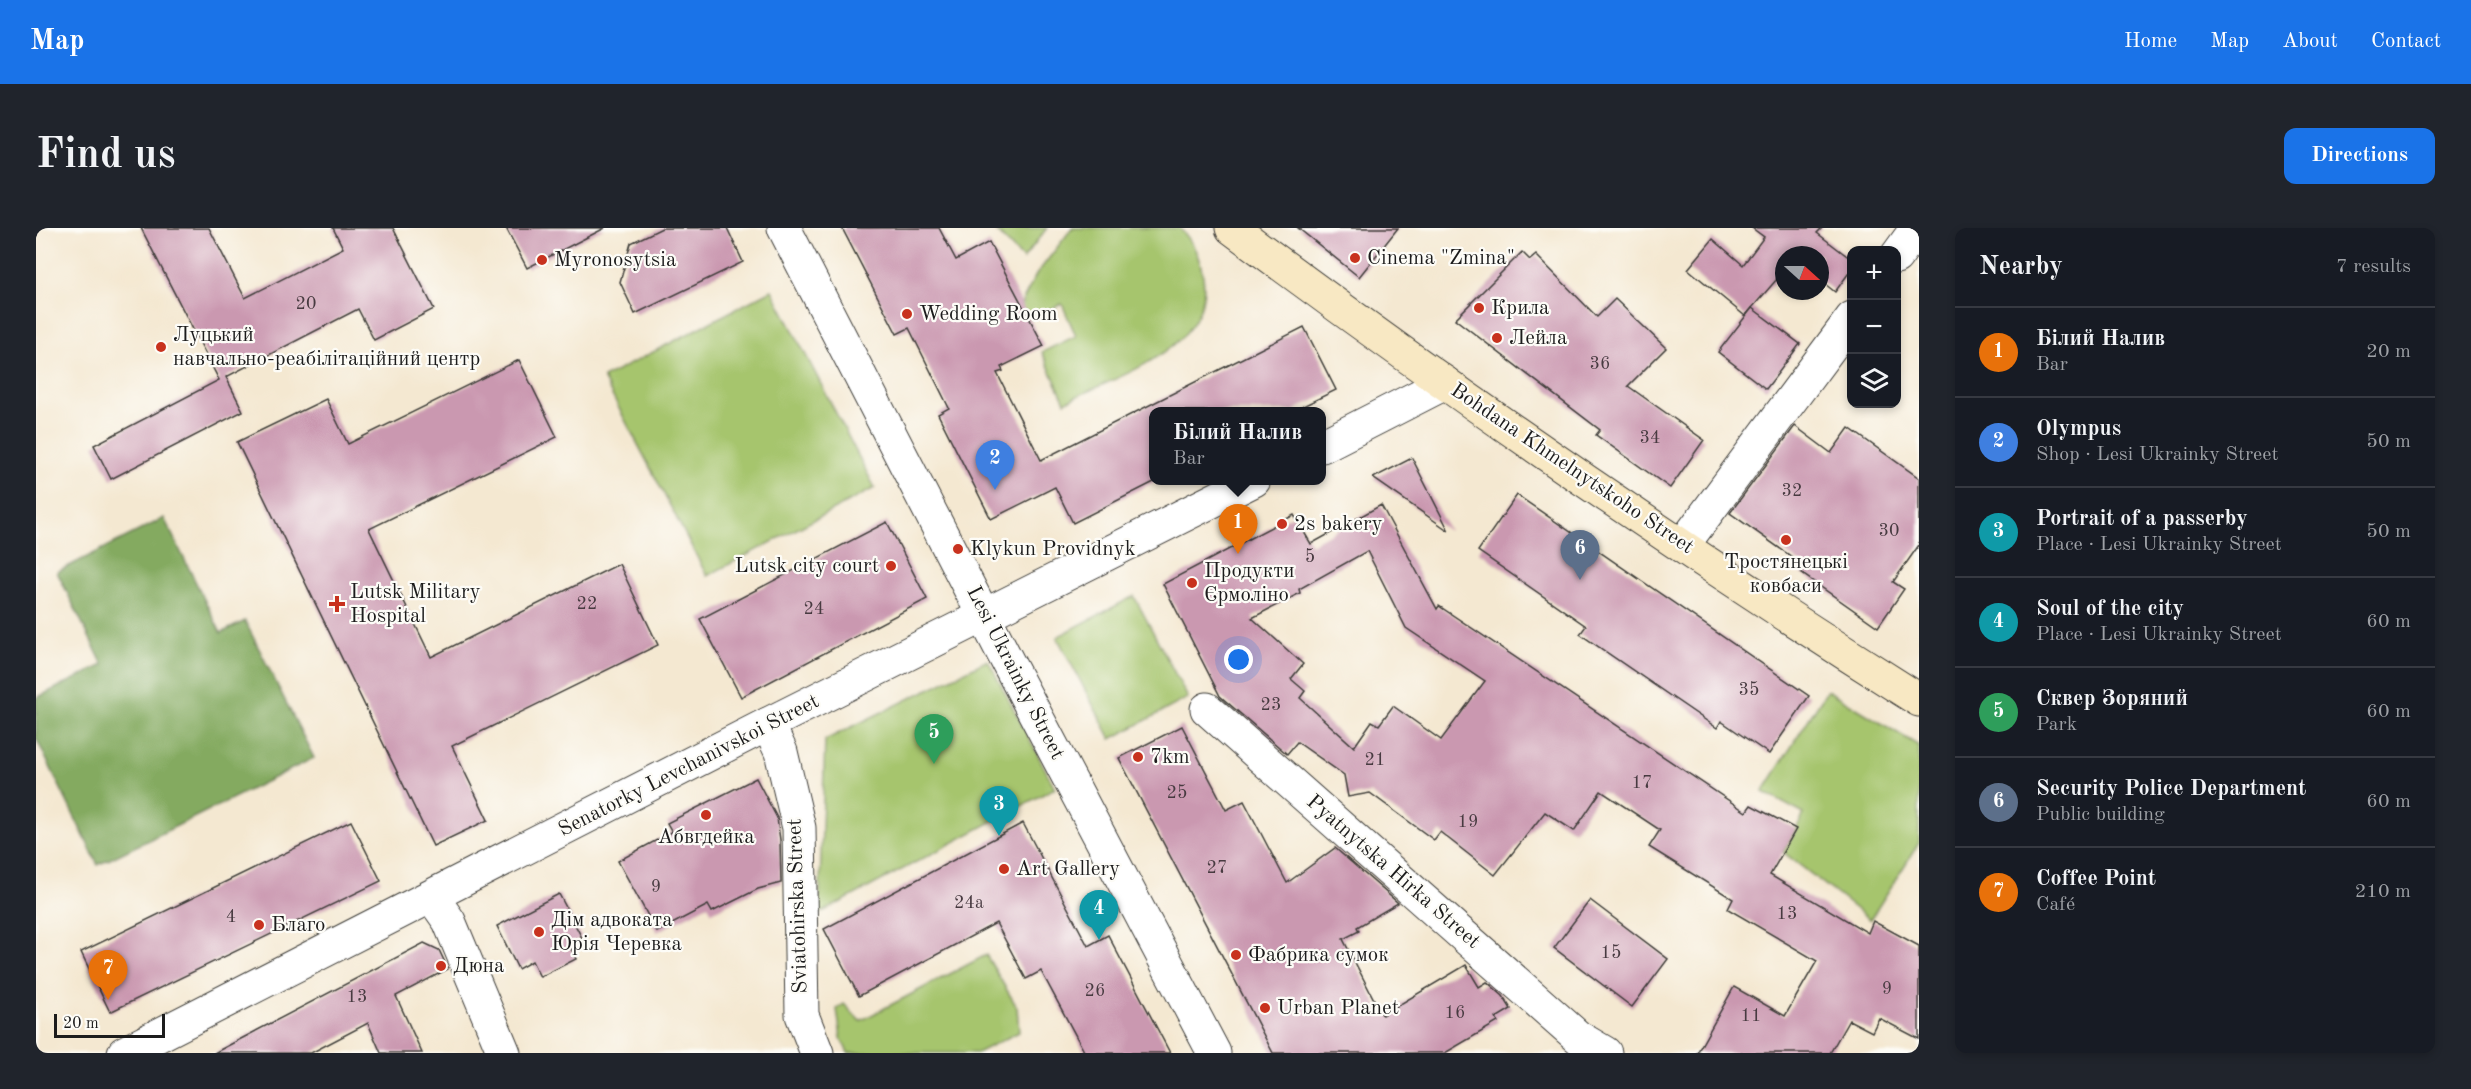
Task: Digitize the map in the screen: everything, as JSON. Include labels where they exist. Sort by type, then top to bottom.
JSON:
[{"type":"main road","name":"Bohdana Khmelnytskoho Street","points":[[1232,228],[1445,383],[1824,640],[1919,700]]},
{"type":"street","name":"Lesi Ukrainky Street","points":[[784,228],[1214,1053]]},
{"type":"street","points":[[1901,250],[1917,228]]},
{"type":"street","points":[[1683,545],[1847,323]]},
{"type":"street","points":[[1326,444],[1445,383]]},
{"type":"street","name":"Senatorky Levchanivskoi Street","points":[[124,1053],[768,724],[1244,485]]},
{"type":"street","name":"Pyatnytska Hirka Street","points":[[1207,710],[1589,1048]]},
{"type":"street","name":"Sviatohirska Street","points":[[768,724],[781,752],[799,828],[802,1015],[816,1053]]},
{"type":"street","points":[[432,897],[448,921],[504,1053]]},
{"type":"green space","points":[[1004,228],[1047,228],[1023,259],[997,232]]},
{"type":"green space","points":[[1072,228],[1179,228],[1192,244],[1200,263],[1203,276],[1202,301],[1193,323],[1178,341],[1158,357],[1065,402],[1042,352],[1076,336],[1062,304],[1025,321],[1021,304],[1036,275]]},
{"type":"green space","points":[[772,290],[875,488],[707,576],[603,378]]},
{"type":"green space","points":[[164,518],[221,633],[245,621],[314,758],[98,865],[36,738],[36,698],[103,665],[57,572]]},
{"type":"green space","points":[[1134,596],[1188,698],[1111,739],[1057,637]]},
{"type":"green space","points":[[988,660],[1055,788],[819,914],[825,740]]},
{"type":"green space","points":[[1827,690],[1919,746],[1919,843],[1870,920],[1783,852],[1804,814],[1763,792]]},
{"type":"green space","points":[[986,955],[1017,1007],[1019,1032],[977,1053],[848,1053],[841,1038],[837,1009],[844,1004],[860,1021]]},
{"type":"building","points":[[141,228],[209,228],[245,298],[343,248],[333,228],[393,228],[434,309],[374,340],[358,309],[226,377],[243,411],[111,479],[94,445],[219,380]]},
{"type":"building","points":[[506,228],[605,228],[527,268]]},
{"type":"building","points":[[662,228],[727,228],[743,262],[635,314],[620,282],[631,243]]},
{"type":"building","points":[[842,228],[939,228],[956,260],[989,242],[1044,346],[1001,367],[1003,371],[997,373],[1041,460],[1304,327],[1336,390],[1301,407],[1149,407],[1149,485],[1073,523],[1055,487],[991,519],[938,414],[949,408],[909,328],[897,334]]},
{"type":"building","name":"Cinema \"Zmina\"","points":[[1298,228],[1398,228],[1359,277]]},
{"type":"building","points":[[1752,228],[1822,228],[1817,233],[1847,256],[1847,276],[1835,292],[1829,287],[1829,246],[1775,246],[1775,281],[1745,316],[1688,269],[1713,239],[1743,265],[1764,237]]},
{"type":"building","points":[[1522,252],[1530,260],[1536,255],[1597,317],[1615,299],[1666,348],[1628,386],[1704,440],[1670,488],[1596,435],[1600,430],[1455,319]]},
{"type":"building","points":[[1752,308],[1800,344],[1766,389],[1718,352]]},
{"type":"building","points":[[519,360],[557,437],[369,529],[431,657],[619,564],[658,645],[452,746],[488,820],[433,846],[237,442],[326,399],[348,444]]},
{"type":"building","points":[[1795,426],[1831,453],[1849,428],[1919,478],[1919,545],[1893,582],[1904,589],[1878,627],[1801,573],[1806,567],[1730,513]]},
{"type":"building","points":[[1412,458],[1449,531],[1373,478]]},
{"type":"building","points":[[1517,495],[1809,696],[1769,754],[1721,721],[1717,728],[1580,634],[1586,626],[1478,551]]},
{"type":"building","points":[[1381,505],[1437,609],[1439,606],[1746,812],[1751,805],[1796,829],[1770,875],[1868,933],[1873,921],[1919,946],[1919,1039],[1879,1018],[1872,1032],[1849,1020],[1830,1053],[1697,1053],[1734,987],[1785,1016],[1817,961],[1728,909],[1733,899],[1649,847],[1660,830],[1601,791],[1574,831],[1545,812],[1495,875],[1440,832],[1434,840],[1370,793],[1348,797],[1344,775],[1297,742],[1287,754],[1220,696],[1163,584],[1294,515],[1311,544]],"holes":[[[1367,551],[1406,628],[1485,681],[1441,740],[1393,706],[1379,725],[1372,721],[1354,747],[1300,698],[1305,691],[1291,679],[1303,664],[1252,618],[1300,593],[1299,589]]]},
{"type":"building","points":[[887,522],[927,599],[741,697],[700,619]]},
{"type":"building","points":[[1182,726],[1226,810],[1244,801],[1287,883],[1335,848],[1398,903],[1357,927],[1359,931],[1343,939],[1382,1015],[1466,965],[1479,987],[1487,982],[1503,996],[1511,1009],[1496,1018],[1498,1022],[1445,1053],[1273,1053],[1119,758]]},
{"type":"building","points":[[756,778],[777,818],[781,883],[758,889],[712,912],[708,905],[657,932],[618,861],[672,832],[667,823]]},
{"type":"building","points":[[351,821],[381,881],[110,1012],[81,952]]},
{"type":"building","points":[[1023,823],[1088,946],[1108,935],[1170,1053],[1085,1053],[1041,971],[1026,979],[996,923],[859,996],[824,929]]},
{"type":"building","name":"Дім адвоката Юрія Черевка","points":[[559,894],[582,938],[569,944],[576,959],[540,977],[532,961],[518,969],[497,926]]},
{"type":"building","points":[[1590,900],[1668,959],[1632,1007],[1554,948]]},
{"type":"building","points":[[424,943],[439,950],[448,969],[396,996],[422,1053],[381,1053],[368,1023],[311,1053],[214,1053]]},
{"type":"place","name":"Cinema \"Zmina\"","points":[[1355,258]]},
{"type":"place","name":"Myronosytsia","points":[[542,260]]},
{"type":"place","name":"Крила","points":[[1479,308]]},
{"type":"place","name":"Wedding Room","points":[[907,314]]},
{"type":"place","name":"Лейла","points":[[1497,338]]},
{"type":"place","name":"Луцький навчально-реабілітаційний центр","points":[[161,347]]},
{"type":"place","name":"Olympus","points":[[995,490]]},
{"type":"place","name":"2s bakery","points":[[1282,524]]},
{"type":"place","name":"Тростянецькі ковбаси","points":[[1786,540]]},
{"type":"place","name":"Klykun Providnyk","points":[[958,549]]},
{"type":"place","name":"Білий Налив","points":[[1238,554]]},
{"type":"place","name":"Lutsk city court","points":[[891,566]]},
{"type":"place","name":"Security Police Department","points":[[1580,580]]},
{"type":"place","name":"Продукти Єрмоліно","points":[[1192,583]]},
{"type":"place","name":"Lutsk Military Hospital","points":[[337,604]]},
{"type":"place","name":"7km","points":[[1138,757]]},
{"type":"place","name":"Сквер Зоряний","points":[[934,764]]},
{"type":"place","name":"Абвгдейка","points":[[706,815]]},
{"type":"place","name":"Portrait of a passerby","points":[[999,836]]},
{"type":"place","name":"Art Gallery","points":[[1004,869]]},
{"type":"place","name":"Благо","points":[[259,925]]},
{"type":"place","name":"Дім адвоката Юрія Черевка","points":[[539,932]]},
{"type":"place","name":"Soul of the city","points":[[1099,940]]},
{"type":"place","name":"Фабрика сумок","points":[[1236,955]]},
{"type":"place","name":"Дюна","points":[[441,966]]},
{"type":"place","name":"Coffee Point","points":[[108,1000]]},
{"type":"place","name":"Urban Planet","points":[[1265,1008]]}]
